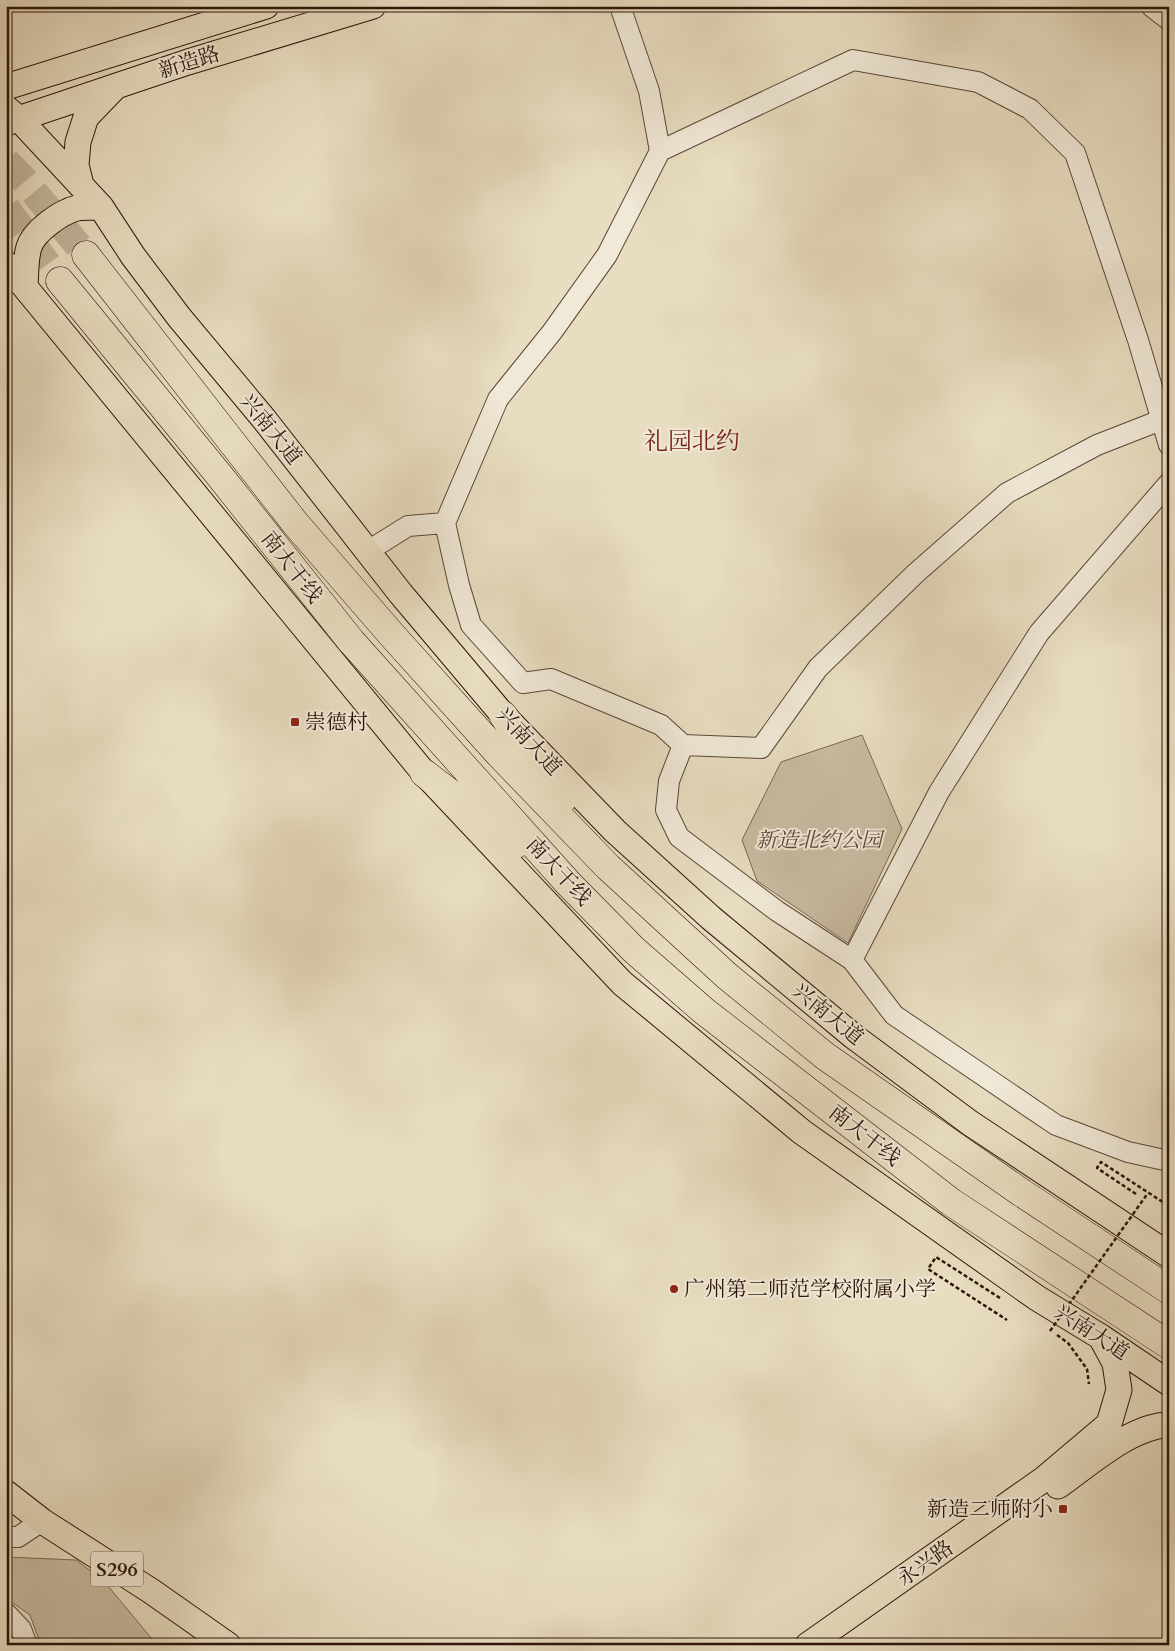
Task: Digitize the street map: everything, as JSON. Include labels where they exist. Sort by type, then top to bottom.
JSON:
[{"type":"highway","name":"南大干线","points":[[86,255],[295,523],[391,634],[499,754],[608,867],[727,976],[825,1056],[1022,1193],[1169,1290]]},
{"type":"highway","name":"南大干线","points":[[60,280],[351,641],[569,884],[634,950],[704,1011],[951,1202],[1169,1345]]},
{"type":"highway","points":[[503,715],[608,867]]},
{"type":"highway","points":[[424,773],[569,884]]},
{"type":"main road","name":"新造路","points":[[6,87],[266,6]]},
{"type":"main road","name":"新造路","points":[[10,116],[373,6]]},
{"type":"main road","points":[[81,185],[76,165],[78,142],[86,117],[116,85]]},
{"type":"main road","name":"兴南大道","points":[[10,116],[81,185],[100,207],[133,256],[179,317],[264,419],[368,551],[503,715],[615,831],[710,918],[853,1036],[970,1123],[1169,1255]]},
{"type":"main road","points":[[25,286],[30,245],[44,227],[61,215],[76,208],[100,207]]},
{"type":"main road","name":"兴南大道","points":[[6,264],[424,773],[630,989],[802,1132],[1037,1298],[1101,1337],[1169,1383]]},
{"type":"main road","name":"永兴路","points":[[808,1645],[1044,1479],[1109,1424],[1119,1390],[1115,1364],[1101,1337]]},
{"type":"main road","name":"永兴路","points":[[836,1645],[1128,1436],[1159,1425],[1169,1425]]},
{"type":"main road","name":"S296","points":[[6,1493],[42,1521],[151,1591],[228,1645]]},
{"type":"street","points":[[620,6],[650,92],[660,150],[607,255],[552,332],[498,399],[445,523],[459,585],[471,625],[523,683],[551,679],[661,726],[683,745],[761,748],[818,668],[916,573],[1006,493],[1097,445],[1161,420]]},
{"type":"street","points":[[1151,6],[1169,20]]},
{"type":"street","points":[[660,150],[853,60],[978,82],[1030,109],[1075,153],[1138,340],[1169,445]]},
{"type":"street","points":[[852,960],[939,792],[1038,633],[1169,484]]},
{"type":"street","points":[[368,551],[408,526],[445,523]]},
{"type":"street","points":[[683,745],[669,781],[666,810],[679,837],[777,911],[852,960],[894,1015],[1056,1125],[1128,1152],[1169,1160]]},
{"type":"street","points":[[6,1537],[18,1537],[42,1521]]},
{"type":"street","points":[[6,1613],[21,1629],[27,1645]]},
{"type":"path","points":[[1136,1194],[1097,1168],[1100,1162],[1169,1206]]},
{"type":"path","points":[[1089,1384],[1087,1369],[1078,1355],[1068,1343],[1050,1331],[1148,1192]]},
{"type":"path","points":[[1001,1299],[936,1257],[928,1269],[1007,1320]]},
{"type":"green space","name":"新造北约公园","points":[[862,735],[902,829],[848,943],[757,881],[742,840],[781,762]]},
{"type":"green space","points":[[6,1557],[76,1560],[103,1580],[157,1645],[41,1645],[30,1615],[6,1598]]},
{"type":"tunnel","points":[[6,161],[25,181],[86,255]]},
{"type":"tunnel","points":[[6,208],[60,281]]},
{"type":"place","name":"崇德村","points":[[295,722]]},
{"type":"place","name":"广州第二师范学校附属小学","points":[[674,1289]]},
{"type":"place","name":"新造二师附小","points":[[1063,1509]]},
{"type":"district","name":"礼园北约","points":[[692,441]]}]
